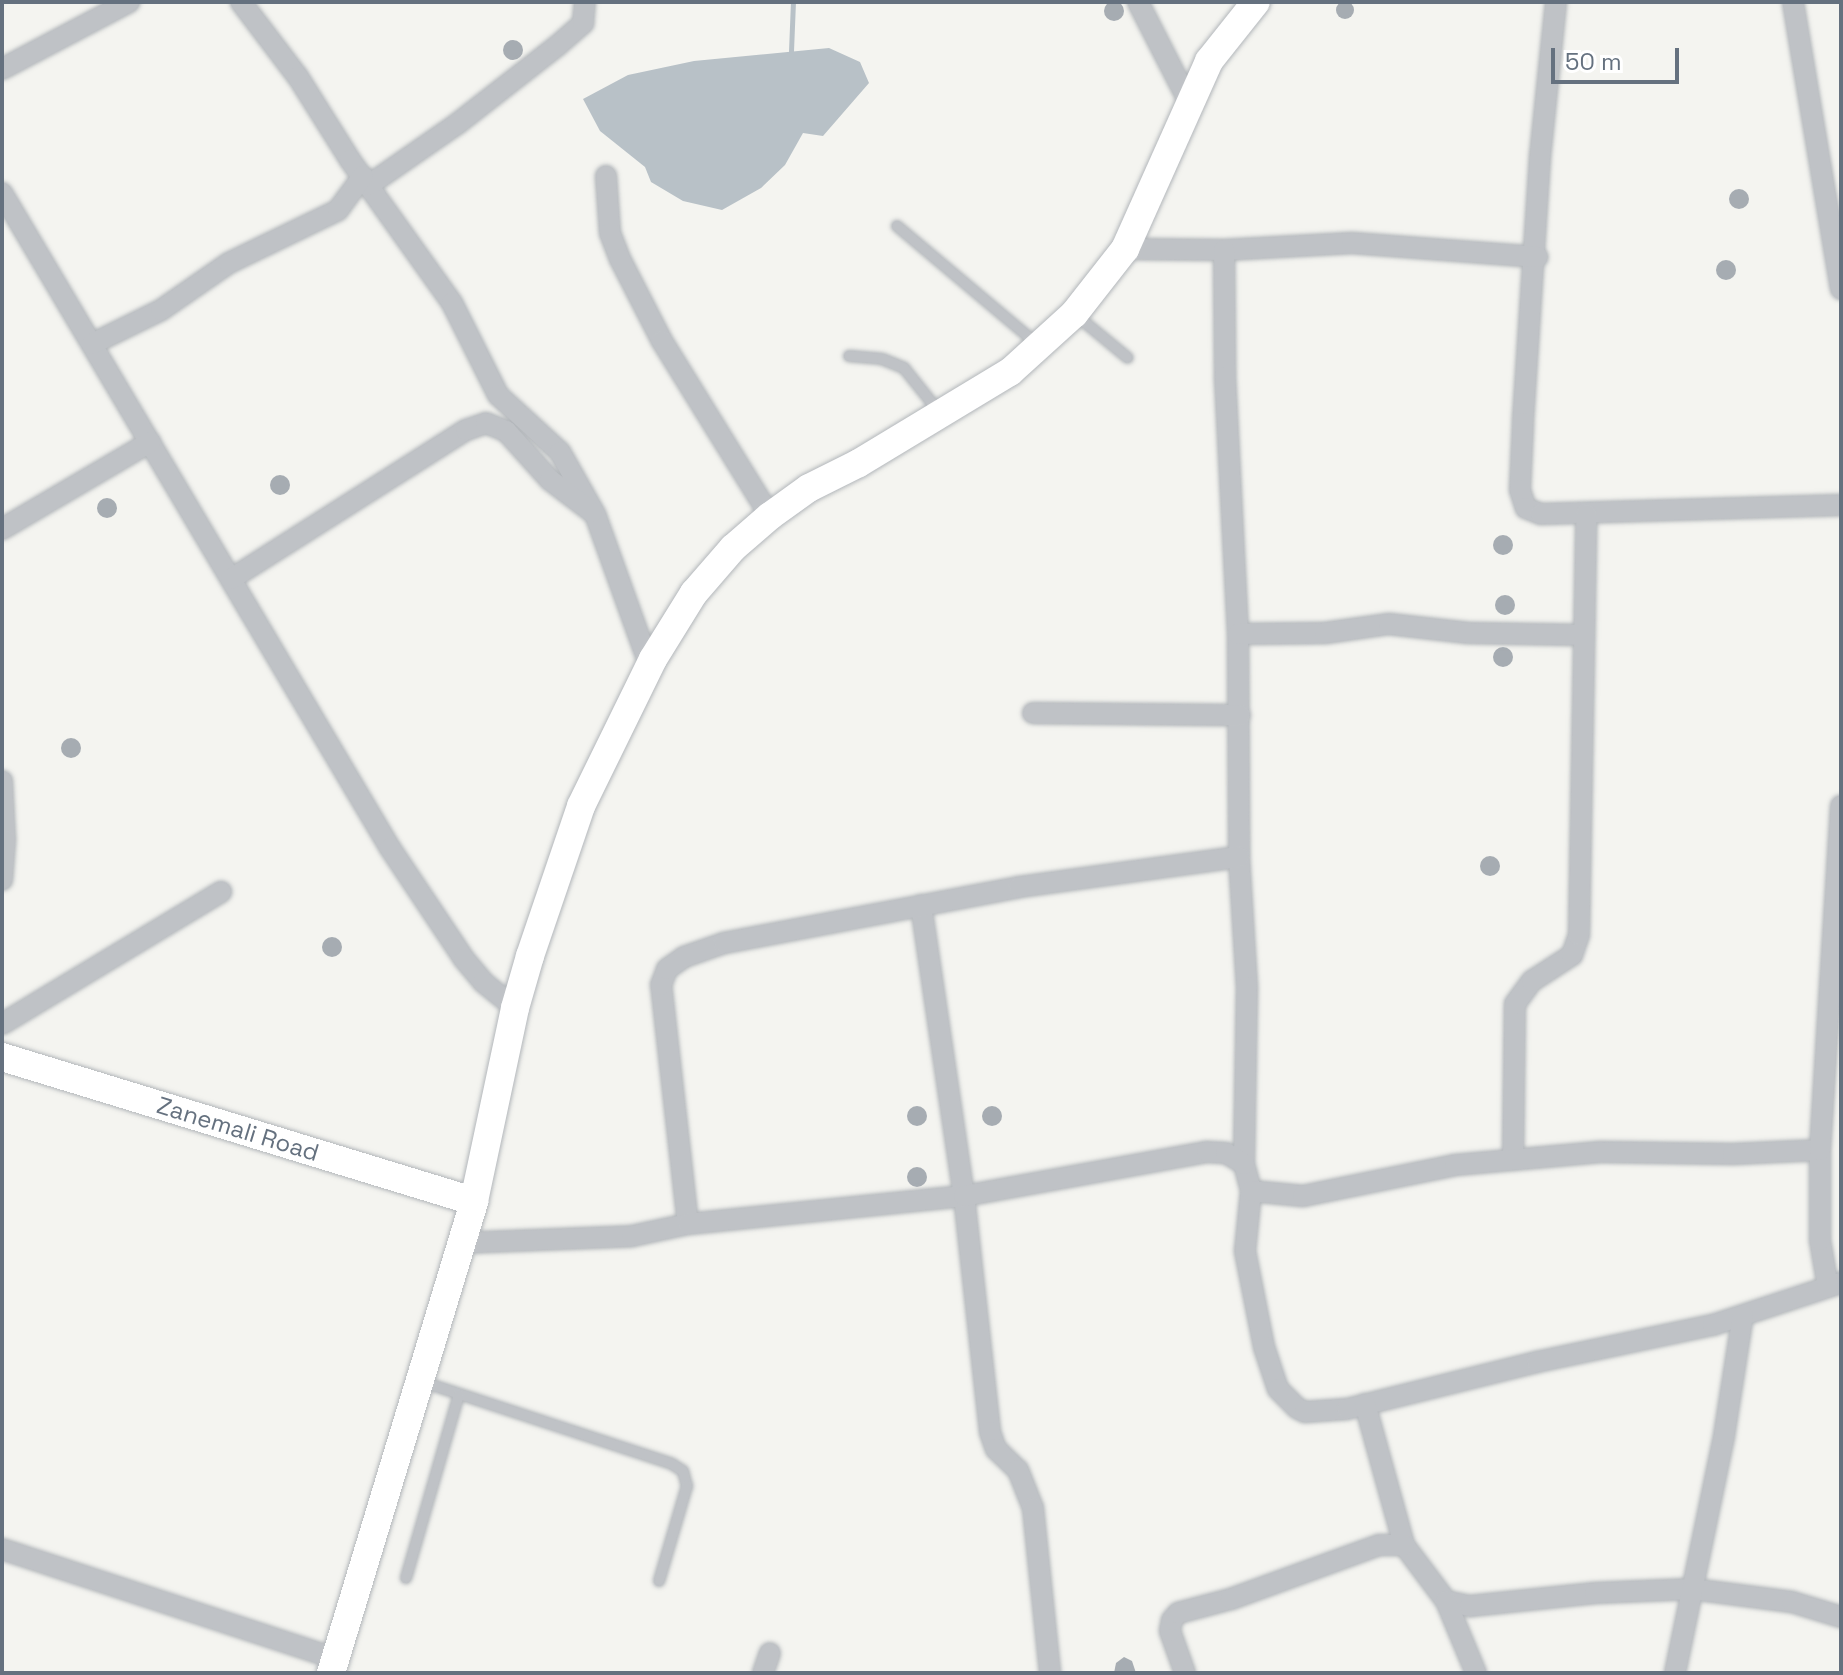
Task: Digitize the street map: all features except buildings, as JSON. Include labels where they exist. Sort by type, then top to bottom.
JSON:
[{"type":"street","points":[[2,69],[129,2]]},
{"type":"street","points":[[241,2],[298,77],[452,303],[498,395],[560,452],[595,514],[650,667]]},
{"type":"street","points":[[92,344],[161,310],[229,263],[338,210],[366,180],[457,124],[557,46],[583,23],[585,2]]},
{"type":"street","points":[[1138,2],[1190,104]]},
{"type":"street","points":[[2,1549],[334,1666],[474,1201],[515,1008],[581,806],[650,667],[694,593],[733,548],[770,516],[809,488],[941,415],[1010,372],[1074,314],[1125,249],[1209,61],[1256,2]]},
{"type":"street","points":[[1556,2],[1540,157],[1537,257],[1520,490],[1526,508],[1533,513],[1586,514],[1841,505]]},
{"type":"street","points":[[1793,2],[1833,178],[1841,289]]},
{"type":"street","points":[[606,176],[610,233],[620,259],[662,341],[770,516]]},
{"type":"street","points":[[2,193],[397,860],[464,959],[483,982],[515,1008]]},
{"type":"street","points":[[1125,249],[1224,250],[1352,243],[1537,257]]},
{"type":"street","points":[[1224,250],[1225,377],[1238,634],[1239,857],[1247,987],[1244,1164],[1251,1191],[1245,1237],[1248,1273],[1264,1347],[1278,1389],[1305,1412],[1325,1412],[1743,1315],[1835,1285],[1820,1240],[1820,1150],[1833,1096],[1841,806]]},
{"type":"street","points":[[231,579],[466,430],[486,423],[506,431],[550,480],[595,514]]},
{"type":"street","points":[[2,529],[150,442]]},
{"type":"street","points":[[1513,1160],[1515,1004],[1532,981],[1565,961],[1577,947],[1586,514]]},
{"type":"street","points":[[1238,634],[1325,633],[1389,624],[1468,633],[1584,635]]},
{"type":"street","points":[[1033,713],[1240,715]]},
{"type":"street","points":[[2,781],[5,840],[2,880]]},
{"type":"street","points":[[688,1224],[661,985],[663,973],[684,957],[724,943],[1019,887],[1239,857]]},
{"type":"street","points":[[2,1024],[221,892]]},
{"type":"street","points":[[921,905],[964,1196],[990,1432],[996,1449],[1018,1470],[1033,1508],[1050,1673]]},
{"type":"street","name":"Zanemali Road","points":[[2,1057],[474,1201]]},
{"type":"street","points":[[1251,1191],[1303,1196],[1324,1194],[1455,1165],[1600,1152],[1733,1154],[1820,1150]]},
{"type":"street","points":[[461,1243],[632,1236],[688,1224],[964,1196],[1207,1152],[1226,1153],[1244,1164]]},
{"type":"street","points":[[1675,1673],[1724,1436],[1743,1315]]},
{"type":"street","points":[[1365,1404],[1404,1545],[1436,1593],[1446,1601],[1470,1606],[1595,1593],[1692,1589],[1792,1602],[1841,1617]]},
{"type":"street","points":[[1185,1673],[1170,1631],[1172,1620],[1178,1613],[1231,1599],[1379,1545],[1404,1545]]},
{"type":"street","points":[[1446,1601],[1476,1673]]},
{"type":"lane","points":[[897,226],[1041,346]]},
{"type":"lane","points":[[1074,314],[1128,358]]},
{"type":"lane","points":[[849,356],[882,359],[904,368],[941,415]]},
{"type":"lane","points":[[421,1381],[672,1464],[683,1471],[687,1486],[659,1581]]},
{"type":"lane","points":[[406,1578],[459,1394]]},
{"type":"shaded area","points":[[829,48],[860,62],[869,83],[823,136],[803,133],[785,165],[761,188],[722,210],[683,201],[651,182],[645,167],[600,131],[583,99],[628,75],[694,61]]},
{"type":"waterway","points":[[791,51],[793,2]]}]
